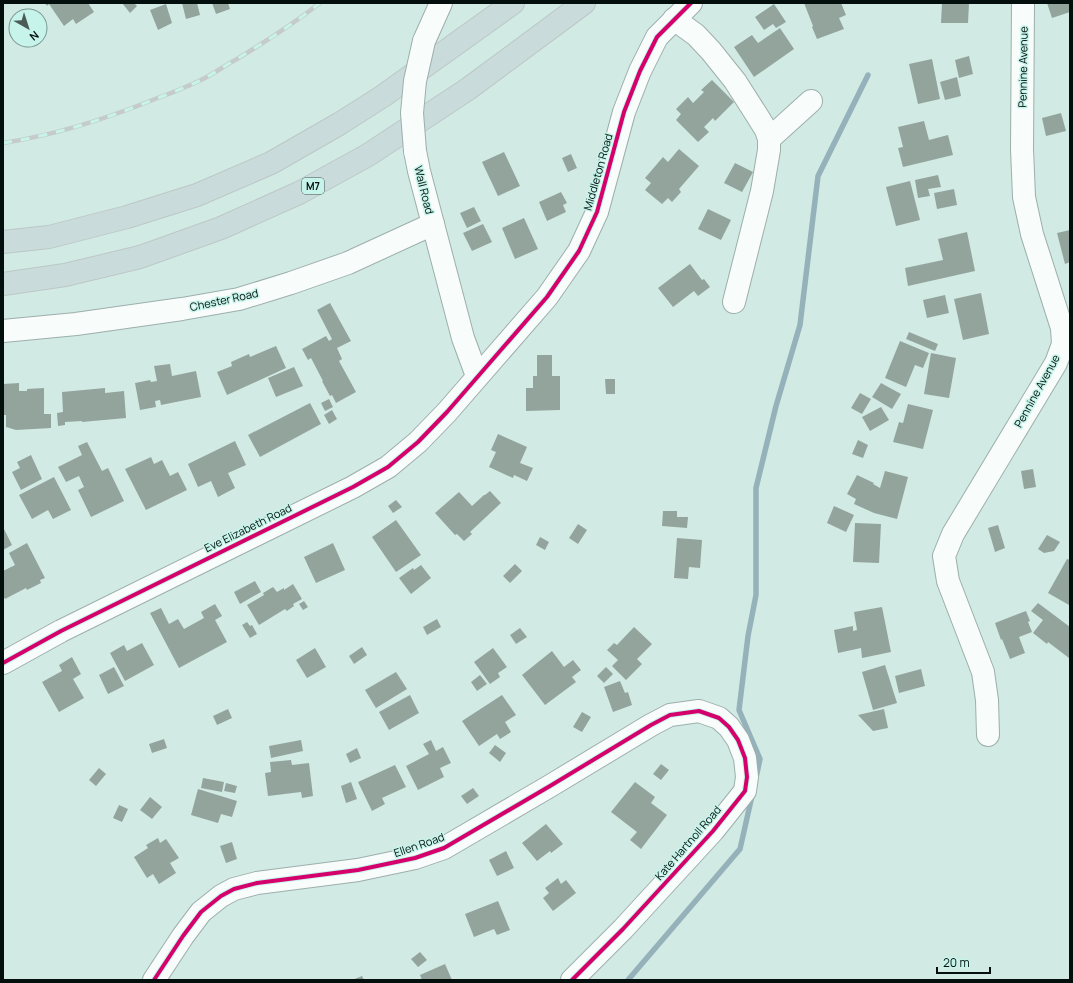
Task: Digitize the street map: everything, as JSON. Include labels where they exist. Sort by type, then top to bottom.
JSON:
[{"type":"highway","points":[[3,242],[49,237],[127,217],[197,195],[271,163],[339,124],[383,96],[513,3]]},
{"type":"highway","name":"M7","points":[[3,284],[65,275],[140,257],[221,228],[299,193],[368,155],[468,89],[584,3]]},
{"type":"street","name":"Wall Road","points":[[441,3],[424,41],[414,81],[412,113],[415,150],[463,338],[477,376]]},
{"type":"street","name":"Middleton Road","points":[[477,376],[547,297],[579,251],[597,212],[624,112],[640,71],[658,37],[690,3]]},
{"type":"street","name":"Pennine Avenue","points":[[988,735],[987,700],[983,672],[948,581],[944,556],[953,534],[1056,363],[1063,344],[1062,328],[1032,234],[1024,197],[1022,149],[1023,3]]},
{"type":"street","points":[[674,19],[696,35],[735,81],[766,130],[769,139],[769,150],[762,191],[734,302]]},
{"type":"street","points":[[769,139],[811,101]]},
{"type":"street","name":"Chester Road","points":[[3,331],[76,324],[182,309],[239,299],[348,263],[433,224]]},
{"type":"street","name":"Eve Elizabeth Road","points":[[3,663],[61,631],[353,487],[388,467],[422,437],[477,376]]},
{"type":"street","name":"Ellen Road","points":[[154,980],[201,912],[221,896],[234,889],[257,883],[388,865],[444,848],[651,725],[670,715],[699,711]]},
{"type":"street","name":"Kate Hartnoll Road","points":[[572,980],[623,929],[713,831],[745,791],[747,777],[745,758],[738,740],[729,727],[719,718],[699,711]]},
{"type":"building","points":[[45,3],[88,3],[94,12],[76,24],[73,19],[64,26],[49,4],[47,6]]},
{"type":"building","points":[[122,3],[136,3],[135,4],[137,6],[130,13]]},
{"type":"building","points":[[182,3],[197,3],[200,15],[186,19]]},
{"type":"building","points":[[212,3],[228,3],[230,9],[216,14]]},
{"type":"building","points":[[804,3],[841,3],[846,15],[839,18],[844,29],[817,39]]},
{"type":"building","points":[[942,3],[969,3],[968,23],[941,23]]},
{"type":"building","points":[[1047,3],[1070,3],[1070,12],[1052,18]]},
{"type":"building","points":[[166,4],[172,23],[158,30],[150,10]]},
{"type":"building","points":[[774,4],[786,22],[776,28],[773,24],[764,30],[755,17]]},
{"type":"building","points":[[780,28],[794,49],[754,77],[734,47],[752,35],[758,43]]},
{"type":"building","points":[[969,56],[973,74],[959,78],[955,60]]},
{"type":"building","points":[[932,59],[940,99],[918,104],[909,64]]},
{"type":"building","points":[[957,77],[961,96],[945,100],[940,82]]},
{"type":"building","points":[[712,80],[734,102],[715,121],[713,118],[704,127],[709,132],[698,142],[676,120],[681,114],[676,109],[688,97],[693,103],[704,92],[701,90]]},
{"type":"building","points":[[1061,113],[1066,131],[1046,136],[1042,118]]},
{"type":"building","points":[[924,121],[929,140],[948,135],[953,155],[903,167],[898,148],[903,147],[898,127]]},
{"type":"building","points":[[679,149],[699,166],[679,189],[681,192],[672,202],[668,198],[662,204],[645,190],[651,183],[645,178],[663,157],[668,162]]},
{"type":"building","points":[[504,152],[520,186],[498,196],[482,162]]},
{"type":"building","points":[[571,154],[577,168],[568,172],[562,158]]},
{"type":"building","points":[[735,163],[753,172],[742,192],[724,183]]},
{"type":"building","points":[[938,175],[941,187],[928,189],[930,196],[918,198],[915,180]]},
{"type":"building","points":[[910,181],[920,220],[896,226],[886,187]]},
{"type":"building","points":[[954,189],[957,205],[937,209],[934,193]]},
{"type":"building","points":[[561,192],[567,203],[563,205],[566,212],[547,221],[539,202]]},
{"type":"building","points":[[474,207],[481,221],[467,228],[460,213]]},
{"type":"building","points":[[708,209],[731,220],[721,240],[698,229]]},
{"type":"building","points":[[524,218],[538,249],[515,259],[502,228]]},
{"type":"building","points":[[483,224],[492,242],[472,251],[463,233]]},
{"type":"building","points":[[1070,230],[1070,262],[1065,264],[1057,233]]},
{"type":"building","points":[[967,232],[975,271],[908,286],[905,268],[943,260],[938,239]]},
{"type":"building","points":[[690,264],[702,280],[704,279],[710,287],[698,296],[694,291],[673,307],[658,288]]},
{"type":"building","points":[[981,293],[989,334],[963,340],[954,299]]},
{"type":"building","points":[[945,295],[949,313],[927,318],[923,300]]},
{"type":"building","points":[[330,303],[351,341],[337,348],[342,359],[339,361],[356,392],[336,403],[332,395],[330,396],[311,358],[308,360],[302,349],[326,336],[329,341],[332,339],[317,310]]},
{"type":"building","points":[[909,332],[938,344],[935,351],[906,339]]},
{"type":"building","points":[[900,341],[929,353],[923,368],[915,365],[906,387],[885,378]]},
{"type":"building","points":[[276,346],[286,368],[227,395],[217,372],[232,366],[231,362],[249,354],[250,357]]},
{"type":"building","points":[[931,353],[956,358],[949,398],[924,394]]},
{"type":"building","points":[[537,355],[552,355],[552,376],[560,376],[560,410],[526,411],[526,388],[533,388],[533,376],[537,376]]},
{"type":"building","points":[[170,364],[172,376],[196,371],[201,397],[161,405],[160,400],[155,401],[156,407],[140,410],[135,383],[150,380],[151,382],[157,381],[154,366]]},
{"type":"building","points":[[294,367],[303,386],[276,397],[268,378]]},
{"type":"building","points":[[605,379],[615,379],[615,394],[606,394]]},
{"type":"building","points":[[19,383],[19,391],[44,388],[44,414],[51,414],[51,428],[16,430],[6,427],[6,415],[3,415],[3,384]]},
{"type":"building","points":[[881,383],[901,394],[892,409],[872,397]]},
{"type":"building","points":[[105,388],[105,393],[124,391],[126,418],[65,422],[65,425],[58,426],[57,413],[63,412],[62,392]]},
{"type":"building","points":[[860,393],[871,399],[862,414],[851,408]]},
{"type":"building","points":[[329,399],[333,407],[325,411],[321,403]]},
{"type":"building","points":[[310,403],[321,424],[260,457],[248,435]]},
{"type":"building","points":[[908,404],[933,410],[923,449],[893,442],[899,422],[903,423]]},
{"type":"building","points":[[881,407],[889,420],[870,431],[862,417]]},
{"type":"building","points":[[332,410],[337,419],[329,424],[324,415]]},
{"type":"building","points":[[498,434],[527,447],[520,463],[533,468],[527,481],[514,475],[513,478],[489,467],[496,452],[491,450]]},
{"type":"building","points":[[858,440],[868,445],[863,458],[852,454]]},
{"type":"building","points":[[235,441],[246,465],[228,473],[235,488],[218,497],[211,481],[198,487],[188,464]]},
{"type":"building","points":[[87,442],[102,471],[108,468],[124,501],[91,517],[78,490],[84,487],[79,476],[66,482],[58,467],[82,455],[78,446]]},
{"type":"building","points":[[31,455],[42,479],[21,490],[12,472],[20,468],[17,462]]},
{"type":"building","points":[[151,457],[154,464],[162,460],[170,476],[178,472],[187,490],[146,510],[125,469]]},
{"type":"building","points":[[1033,469],[1036,487],[1024,489],[1021,471]]},
{"type":"building","points":[[885,471],[908,477],[897,519],[874,513],[854,504],[856,499],[847,494],[857,475],[874,483],[873,484],[880,488]]},
{"type":"building","points":[[54,477],[71,510],[53,519],[48,510],[32,519],[19,495]]},
{"type":"building","points":[[490,491],[501,503],[470,532],[472,534],[464,541],[457,534],[455,535],[435,513],[459,492],[472,506]]},
{"type":"building","points":[[396,500],[402,507],[393,513],[388,506]]},
{"type":"building","points":[[834,506],[854,515],[846,532],[827,523]]},
{"type":"building","points":[[663,511],[677,511],[677,517],[688,517],[687,528],[662,526]]},
{"type":"building","points":[[396,520],[421,555],[396,572],[372,537]]},
{"type":"building","points":[[855,523],[881,524],[879,563],[853,562]]},
{"type":"building","points":[[578,524],[587,530],[578,544],[569,538]]},
{"type":"building","points":[[998,525],[1005,548],[995,552],[988,528]]},
{"type":"building","points":[[3,527],[12,545],[3,550]]},
{"type":"building","points":[[1047,535],[1060,542],[1054,551],[1044,553],[1038,549]]},
{"type":"building","points":[[540,537],[549,542],[545,550],[536,545]]},
{"type":"building","points":[[677,538],[702,540],[700,568],[689,567],[688,579],[674,578]]},
{"type":"building","points":[[27,543],[45,578],[40,580],[41,583],[27,590],[26,588],[5,599],[3,596],[3,571],[15,565],[9,553]]},
{"type":"building","points":[[333,543],[345,570],[316,583],[304,557]]},
{"type":"building","points":[[1067,559],[1070,560],[1069,605],[1048,593]]},
{"type":"building","points":[[515,564],[522,571],[510,583],[503,576]]},
{"type":"building","points":[[421,565],[431,578],[411,594],[399,578],[413,568],[414,570]]},
{"type":"building","points":[[255,581],[261,592],[240,604],[234,592]]},
{"type":"building","points":[[293,584],[302,599],[293,604],[294,606],[287,611],[285,609],[259,625],[247,605],[264,595],[263,593],[273,587],[277,592],[284,588],[284,590]]},
{"type":"building","points":[[304,601],[308,607],[303,610],[299,604]]},
{"type":"building","points":[[1038,603],[1070,627],[1069,658],[1033,633],[1043,620],[1031,611]]},
{"type":"building","points":[[215,604],[222,616],[215,620],[227,642],[179,668],[150,613],[161,608],[169,624],[178,619],[184,629],[204,618],[201,612]]},
{"type":"building","points":[[882,607],[891,652],[862,658],[861,648],[838,653],[834,630],[853,626],[853,631],[857,630],[854,612]]},
{"type":"building","points":[[1026,611],[1032,632],[1019,637],[1025,653],[1010,659],[995,623]]},
{"type":"building","points":[[437,619],[441,627],[427,635],[423,627]]},
{"type":"building","points":[[247,622],[250,626],[252,625],[257,634],[250,638],[242,625]]},
{"type":"building","points":[[634,627],[652,644],[637,659],[642,664],[626,680],[612,666],[618,660],[607,650],[614,643],[617,645]]},
{"type":"building","points":[[520,628],[527,637],[516,644],[510,635]]},
{"type":"building","points":[[142,643],[154,665],[125,681],[110,653],[124,645],[127,651]]},
{"type":"building","points":[[362,647],[367,655],[354,664],[349,656]]},
{"type":"building","points":[[315,648],[326,667],[307,678],[296,660]]},
{"type":"building","points":[[493,648],[507,667],[498,673],[500,677],[490,684],[474,662]]},
{"type":"building","points":[[552,651],[564,667],[573,660],[581,670],[572,677],[576,682],[545,705],[522,675]]},
{"type":"building","points":[[72,657],[81,674],[73,679],[84,698],[59,712],[42,682],[62,671],[59,665]]},
{"type":"building","points":[[885,665],[897,703],[873,710],[862,672]]},
{"type":"building","points":[[114,667],[124,686],[108,694],[99,675]]},
{"type":"building","points":[[606,667],[613,674],[604,683],[597,676]]},
{"type":"building","points":[[921,669],[925,686],[899,693],[895,676]]},
{"type":"building","points":[[396,672],[407,689],[376,708],[365,690]]},
{"type":"building","points":[[480,675],[487,684],[477,691],[471,682]]},
{"type":"building","points":[[620,681],[625,693],[628,692],[632,705],[613,712],[604,687]]},
{"type":"building","points":[[410,695],[419,713],[389,730],[379,712]]},
{"type":"building","points":[[502,695],[516,715],[505,722],[511,732],[500,739],[497,734],[479,746],[462,721]]},
{"type":"building","points":[[228,709],[232,718],[217,725],[213,716]]},
{"type":"building","points":[[884,709],[888,728],[873,731],[858,715]]},
{"type":"building","points":[[582,712],[591,717],[582,732],[573,727]]},
{"type":"building","points":[[164,739],[167,748],[152,753],[149,744]]},
{"type":"building","points":[[301,740],[303,751],[271,758],[269,746]]},
{"type":"building","points":[[431,740],[436,751],[443,747],[451,763],[440,768],[444,777],[418,790],[406,766],[429,754],[423,744]]},
{"type":"building","points":[[495,745],[506,753],[500,762],[489,753]]},
{"type":"building","points":[[357,748],[361,758],[350,763],[346,754]]},
{"type":"building","points":[[291,760],[292,765],[309,763],[313,796],[302,798],[301,792],[268,796],[265,773],[271,772],[270,762]]},
{"type":"building","points":[[661,764],[669,770],[661,780],[653,774]]},
{"type":"building","points":[[395,765],[406,787],[382,798],[385,804],[372,811],[358,782]]},
{"type":"building","points":[[99,768],[106,774],[96,786],[89,780]]},
{"type":"building","points":[[203,778],[224,782],[222,792],[201,788]]},
{"type":"building","points":[[351,782],[357,799],[346,803],[341,786]]},
{"type":"building","points":[[635,782],[655,797],[651,803],[667,815],[641,849],[630,840],[637,832],[611,812]]},
{"type":"building","points":[[226,783],[237,786],[235,793],[224,791]]},
{"type":"building","points":[[473,788],[479,796],[467,804],[461,796]]},
{"type":"building","points":[[198,789],[237,801],[232,817],[221,814],[218,823],[191,815]]},
{"type":"building","points":[[150,797],[162,807],[152,819],[140,810]]},
{"type":"building","points":[[119,805],[128,809],[122,822],[113,818]]},
{"type":"building","points":[[546,824],[563,844],[551,853],[550,851],[537,861],[522,843]]},
{"type":"building","points":[[158,838],[160,843],[166,839],[179,858],[170,863],[176,873],[159,884],[153,874],[147,878],[134,857],[148,848],[146,845]]},
{"type":"building","points":[[232,842],[237,859],[226,863],[220,846]]},
{"type":"building","points":[[506,851],[514,868],[497,876],[489,860]]},
{"type":"building","points":[[558,878],[561,884],[566,880],[576,893],[553,911],[543,898],[549,893],[545,888]]},
{"type":"building","points":[[498,901],[510,930],[497,935],[494,929],[474,937],[465,914]]},
{"type":"building","points":[[420,952],[427,960],[418,967],[411,959]]},
{"type":"building","points":[[445,964],[452,980],[422,980],[420,975]]},
{"type":"building","points":[[362,976],[364,980],[352,980]]},
{"type":"waterway","points":[[756,778],[760,759],[739,710],[748,636],[756,595],[756,488],[776,406],[800,325],[818,176],[868,75]]},
{"type":"waterway","points":[[628,980],[740,849],[752,796]]},
{"type":"railway","points":[[3,143],[42,136],[80,126],[187,87],[209,76],[258,46],[320,3]]},
{"type":"cycle path","points":[[3,663],[61,631],[353,487],[388,467],[418,442],[447,412],[547,297],[579,251],[597,212],[624,112],[640,71],[657,37],[691,3]]},
{"type":"cycle path","points":[[154,980],[201,912],[221,896],[234,889],[257,883],[358,870],[415,858],[444,848],[670,715],[699,711],[719,718],[729,727],[738,740],[745,758],[747,777],[745,791],[713,831],[623,929],[572,980]]}]
